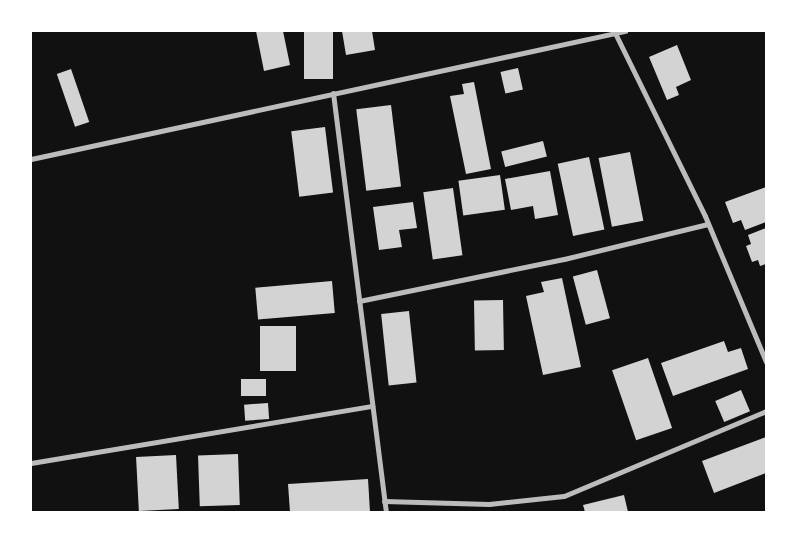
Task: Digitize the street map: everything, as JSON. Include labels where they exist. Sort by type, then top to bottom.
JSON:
[{"type":"street","points":[[31,159],[333,92],[625,31]]},
{"type":"street","points":[[614,32],[708,224],[766,362]]},
{"type":"street","points":[[333,92],[386,512]]},
{"type":"street","points":[[359,301],[564,259],[708,224]]},
{"type":"street","points":[[31,463],[372,406]]},
{"type":"street","points":[[384,501],[489,504],[564,496],[766,412]]},
{"type":"building","points":[[256,31],[283,31],[290,65],[264,71]]},
{"type":"building","points":[[304,31],[333,31],[333,79],[304,79]]},
{"type":"building","points":[[342,31],[372,31],[375,50],[346,55]]},
{"type":"building","points":[[677,45],[691,80],[676,87],[679,95],[667,100],[649,57]]},
{"type":"building","points":[[518,68],[523,89],[505,93],[500,72]]},
{"type":"building","points":[[71,69],[89,122],[75,127],[57,74]]},
{"type":"building","points":[[474,82],[491,169],[466,174],[450,96],[464,94],[462,84]]},
{"type":"building","points":[[391,105],[401,186],[366,191],[356,109]]},
{"type":"building","points":[[325,127],[333,193],[299,197],[291,131]]},
{"type":"building","points":[[543,141],[547,157],[505,167],[501,151]]},
{"type":"building","points":[[630,152],[643,221],[612,227],[599,158]]},
{"type":"building","points":[[589,157],[604,229],[573,236],[558,164]]},
{"type":"building","points":[[550,171],[558,215],[535,219],[533,206],[511,210],[505,179]]},
{"type":"building","points":[[500,175],[505,210],[463,216],[458,181]]},
{"type":"building","points":[[766,187],[766,222],[745,230],[741,220],[733,223],[725,202]]},
{"type":"building","points":[[453,188],[462,255],[433,260],[423,192]]},
{"type":"building","points":[[413,202],[417,228],[399,230],[402,247],[379,250],[373,207]]},
{"type":"building","points":[[766,228],[766,264],[760,266],[758,260],[752,262],[746,246],[751,244],[748,235]]},
{"type":"building","points":[[597,270],[610,318],[586,325],[573,276]]},
{"type":"building","points":[[562,278],[581,367],[543,375],[526,296],[544,292],[541,282]]},
{"type":"building","points":[[332,281],[335,313],[258,320],[255,288]]},
{"type":"building","points":[[503,300],[504,350],[475,350],[474,301]]},
{"type":"building","points":[[409,311],[417,383],[389,386],[381,314]]},
{"type":"building","points":[[260,326],[296,326],[296,371],[260,371]]},
{"type":"building","points":[[724,341],[728,352],[741,348],[748,369],[673,396],[661,363]]},
{"type":"building","points":[[648,358],[672,428],[636,440],[612,370]]},
{"type":"building","points":[[241,379],[266,379],[266,396],[241,396]]},
{"type":"building","points":[[741,390],[750,411],[724,422],[715,401]]},
{"type":"building","points":[[268,403],[269,419],[245,421],[244,405]]},
{"type":"building","points":[[766,437],[766,473],[714,493],[702,461]]},
{"type":"building","points":[[238,454],[240,505],[200,506],[198,455]]},
{"type":"building","points":[[176,455],[179,509],[139,511],[136,457]]},
{"type":"building","points":[[368,479],[370,512],[290,512],[288,484]]},
{"type":"building","points":[[624,495],[628,512],[585,512],[583,505]]}]
